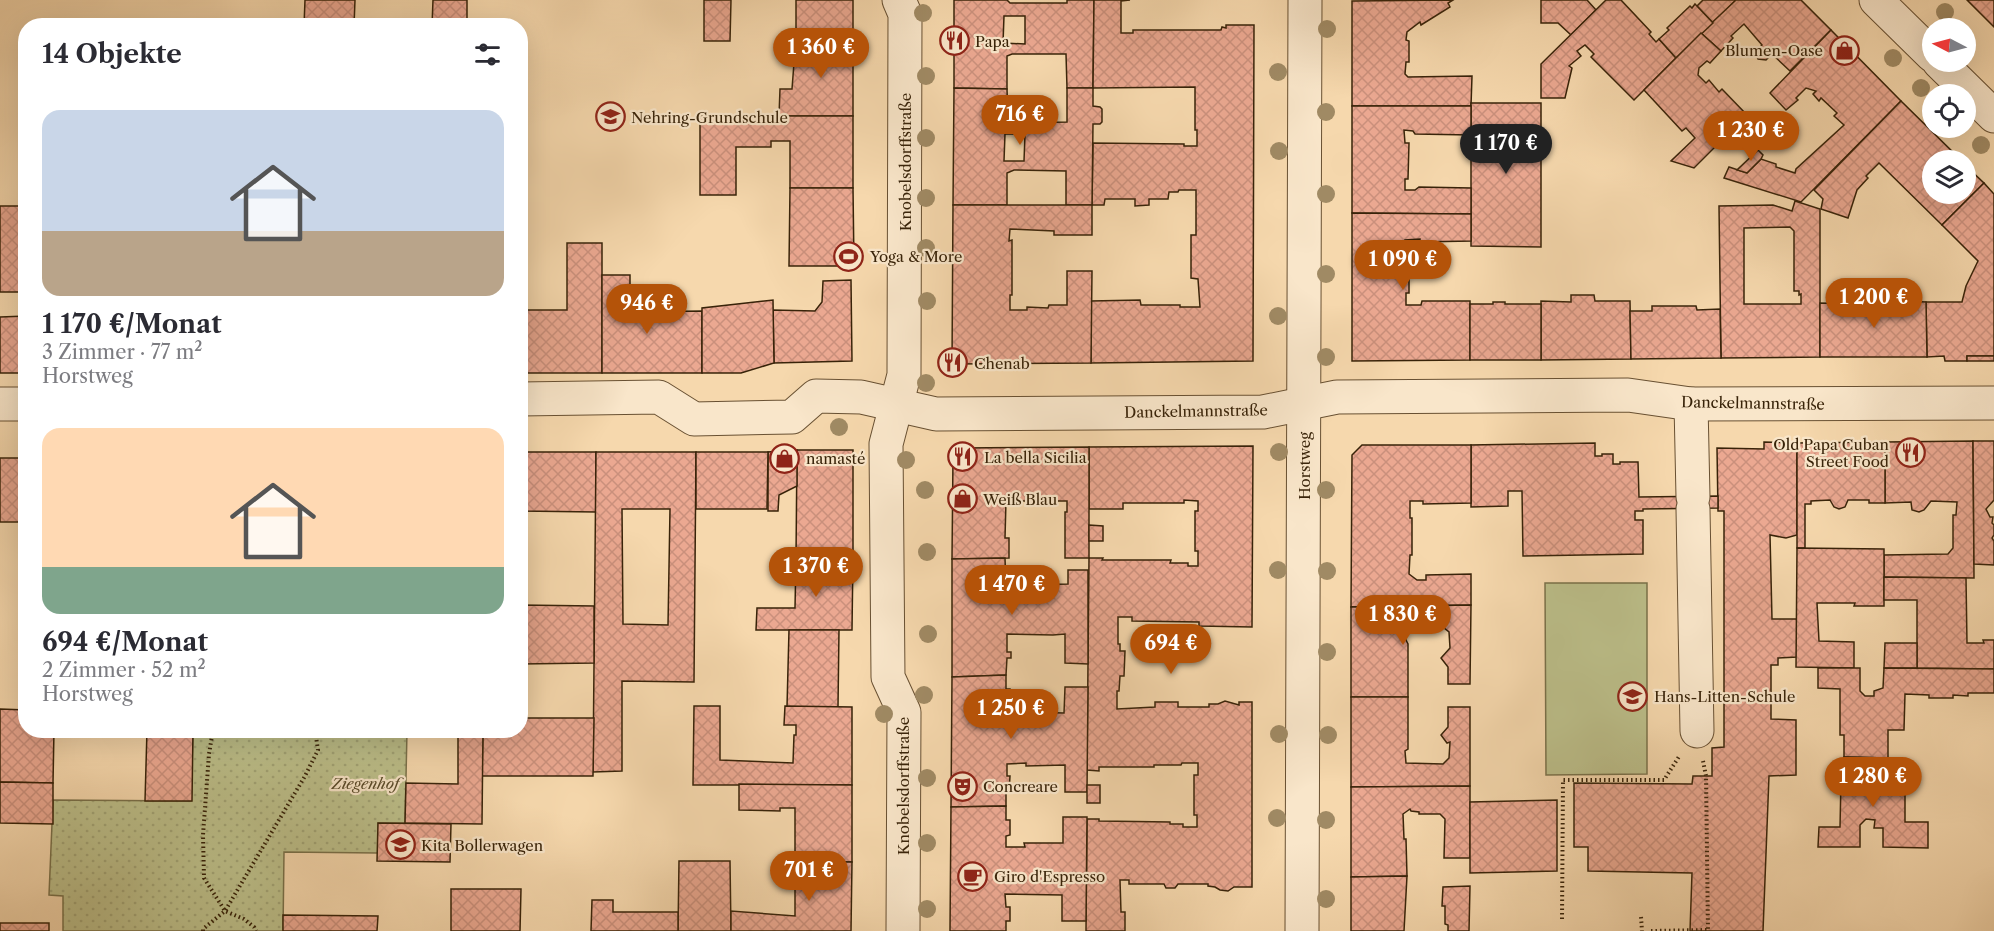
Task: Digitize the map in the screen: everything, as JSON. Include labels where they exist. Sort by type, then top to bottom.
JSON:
[{"type":"street","name":"Knobelsdorffstraße","points":[[899,0],[906,14],[904,375],[886,444],[888,677],[904,712],[903,931]]},
{"type":"street","name":"Horstweg","points":[[1302,931],[1305,0]]},
{"type":"street","points":[[1876,0],[1922,45]]},
{"type":"street","points":[[1949,72],[1994,116]]},
{"type":"street","name":"Danckelmannstraße","points":[[528,399],[659,397],[694,418],[792,417],[816,396],[861,397],[936,414],[1263,411],[1337,397],[1628,395],[1691,404],[1994,403]]},
{"type":"street","points":[[0,404],[18,404]]},
{"type":"street","points":[[1691,404],[1696,731]]},
{"type":"path","points":[[1562,919],[1563,780],[1664,780],[1696,731]]},
{"type":"path","points":[[212,738],[203,835],[204,878],[225,911],[244,919],[256,931]]},
{"type":"path","points":[[203,931],[225,911],[305,776],[318,750],[316,738]]},
{"type":"path","points":[[1651,931],[1708,930],[1706,776]]},
{"type":"path","points":[[1641,917],[1642,931]]},
{"type":"green space","points":[[1545,583],[1647,583],[1647,774],[1546,775]]},
{"type":"green space","name":"Ziegenhof","points":[[193,738],[407,738],[405,823],[378,823],[378,853],[284,852],[283,931],[63,931],[63,896],[49,895],[53,800],[191,801]]},
{"type":"building","points":[[305,0],[355,0],[354,18],[304,18]]},
{"type":"building","points":[[433,0],[467,0],[467,18],[432,18]]},
{"type":"building","points":[[704,0],[731,0],[730,41],[704,41]]},
{"type":"building","points":[[796,0],[853,0],[853,37],[796,37]]},
{"type":"building","points":[[954,0],[1067,3],[1067,0],[1094,0],[1093,88],[1067,88],[1066,54],[1012,54],[1007,56],[1007,89],[954,88]],"holes":[[[1004,16],[1025,16],[1025,44],[1003,43]]]},
{"type":"building","points":[[1094,0],[1130,0],[1121,1],[1121,33],[1133,33],[1133,30],[1221,30],[1222,27],[1226,28],[1226,25],[1254,25],[1253,361],[1091,363],[1091,301],[1140,300],[1141,305],[1200,307],[1198,279],[1191,278],[1191,235],[1196,235],[1196,190],[1169,192],[1168,199],[1149,199],[1149,205],[1135,206],[1135,199],[1105,199],[1104,205],[1092,205],[1093,143],[1197,146],[1195,87],[1093,88]]},
{"type":"building","points":[[1453,0],[1448,3],[1450,7],[1421,25],[1420,22],[1407,32],[1409,62],[1406,62],[1405,74],[1408,77],[1472,76],[1471,106],[1352,106],[1352,1]]},
{"type":"building","points":[[1541,0],[1587,0],[1596,10],[1571,35],[1558,23],[1541,23]]},
{"type":"building","points":[[1606,0],[1621,0],[1651,32],[1649,34],[1656,42],[1659,39],[1676,58],[1634,100],[1591,57],[1594,54],[1585,45],[1577,51],[1581,56],[1569,66],[1572,68],[1565,98],[1541,98],[1541,64]]},
{"type":"building","points":[[1703,0],[1736,0],[1713,23],[1697,6]]},
{"type":"building","points":[[1736,0],[1801,0],[1831,30],[1790,71],[1772,54],[1766,60],[1758,59],[1757,50],[1762,45],[1744,24],[1731,36],[1733,38],[1721,51],[1701,33]]},
{"type":"building","points":[[1967,0],[1994,0],[1994,27]]},
{"type":"building","points":[[1695,4],[1713,23],[1676,58],[1659,39],[1669,30],[1667,28]]},
{"type":"building","points":[[1831,30],[1901,101],[1801,202],[1724,178],[1729,167],[1747,173],[1761,159],[1795,173],[1796,169],[1844,125],[1834,116],[1837,113],[1821,98],[1819,101],[1813,94],[1816,91],[1806,88],[1796,98],[1798,100],[1786,110],[1770,93]]},
{"type":"building","points":[[1701,33],[1721,51],[1710,63],[1707,61],[1699,68],[1698,75],[1706,83],[1709,80],[1719,92],[1722,89],[1747,115],[1694,168],[1671,161],[1695,138],[1686,128],[1682,131],[1644,90]]},
{"type":"building","points":[[796,37],[853,37],[853,116],[779,116],[780,89],[792,89]]},
{"type":"building","points":[[954,88],[1007,89],[1008,119],[1015,123],[1067,122],[1067,88],[1093,88],[1093,106],[1102,109],[1102,122],[1093,124],[1092,205],[1066,205],[1066,171],[1014,170],[1007,173],[1007,205],[953,205]],"holes":[[[1005,134],[1025,134],[1024,161],[1004,161]]]},
{"type":"building","points":[[1901,101],[1922,122],[1922,138],[1939,138],[1951,150],[1922,150],[1922,204],[1963,204],[1942,225],[1879,163],[1866,176],[1868,178],[1857,190],[1848,218],[1821,209],[1823,199],[1814,190]]},
{"type":"building","points":[[1471,103],[1541,103],[1541,247],[1471,246]]},
{"type":"building","points":[[1352,106],[1471,106],[1471,135],[1415,134],[1413,131],[1404,130],[1405,143],[1409,143],[1408,179],[1405,179],[1405,190],[1415,190],[1419,187],[1471,188],[1471,214],[1352,213]]},
{"type":"building","points":[[700,116],[853,116],[853,188],[790,188],[790,141],[771,141],[771,147],[736,147],[736,195],[700,195]]},
{"type":"building","points":[[1758,150],[1763,155],[1747,173],[1737,170]]},
{"type":"building","points":[[1976,175],[1984,183],[1976,191]]},
{"type":"building","points":[[1984,183],[1994,194],[1994,356],[1967,356],[1967,361],[1945,361],[1944,356],[1927,357],[1926,302],[1962,302],[1966,286],[1978,261],[1942,225],[1963,204],[1976,204],[1976,191]]},
{"type":"building","points":[[790,188],[853,188],[854,266],[789,266]]},
{"type":"building","points":[[1795,201],[1820,209],[1820,357],[1721,358],[1719,206],[1773,205],[1792,211]],"holes":[[[1790,227],[1794,231],[1794,291],[1799,291],[1799,295],[1801,294],[1801,304],[1744,304],[1744,228]]]},
{"type":"building","points":[[953,205],[1092,205],[1092,235],[1054,235],[1054,231],[1010,229],[1009,241],[1012,240],[1010,310],[1067,305],[1067,271],[1092,271],[1091,363],[952,364]]},
{"type":"building","points":[[0,206],[18,206],[18,292],[0,292]]},
{"type":"building","points":[[1352,213],[1471,214],[1471,241],[1405,240],[1406,249],[1409,250],[1409,293],[1406,293],[1406,305],[1421,305],[1422,301],[1470,301],[1470,360],[1352,361]]},
{"type":"building","points":[[567,243],[602,243],[602,373],[528,373],[528,310],[567,310]]},
{"type":"building","points":[[602,275],[630,275],[630,312],[702,311],[702,373],[602,373]]},
{"type":"building","points":[[851,280],[852,361],[774,363],[773,310],[815,311],[822,302],[823,281]]},
{"type":"building","points":[[1571,295],[1594,295],[1595,301],[1630,301],[1631,359],[1541,360],[1541,301],[1571,302]]},
{"type":"building","points":[[773,300],[774,363],[741,373],[702,373],[702,308]]},
{"type":"building","points":[[1855,300],[1895,300],[1895,304],[1905,304],[1906,301],[1926,302],[1927,357],[1820,357],[1820,303],[1855,304]]},
{"type":"building","points":[[1493,302],[1541,304],[1541,360],[1470,360],[1470,304],[1493,304]]},
{"type":"building","points":[[1652,306],[1696,306],[1697,310],[1720,309],[1721,358],[1631,359],[1630,311],[1652,311]]},
{"type":"building","points":[[18,316],[18,373],[0,373],[0,317]]},
{"type":"building","points":[[1967,356],[1994,356],[1994,361],[1967,361]]},
{"type":"building","points":[[1973,441],[1974,578],[1884,577],[1884,555],[1948,554],[1953,548],[1953,515],[1956,515],[1957,502],[1931,501],[1924,510],[1919,512],[1912,510],[1911,502],[1885,503],[1885,442]]},
{"type":"building","points":[[1973,441],[1994,441],[1994,500],[1986,509],[1990,517],[1993,517],[1994,565],[1974,564]]},
{"type":"building","points":[[1764,442],[1797,443],[1797,535],[1786,538],[1770,535],[1772,619],[1797,619],[1797,657],[1778,658],[1778,665],[1771,665],[1771,719],[1796,720],[1796,775],[1769,776],[1763,931],[1690,931],[1692,873],[1588,871],[1588,847],[1574,847],[1574,783],[1692,784],[1693,776],[1712,776],[1712,748],[1724,747],[1724,511],[1718,511],[1717,448],[1764,449]]},
{"type":"building","points":[[1885,442],[1885,503],[1848,500],[1845,507],[1839,509],[1834,507],[1830,500],[1811,501],[1811,504],[1805,504],[1805,548],[1797,548],[1797,443]]},
{"type":"building","points":[[1595,443],[1595,456],[1613,454],[1613,464],[1638,462],[1639,497],[1718,496],[1718,508],[1635,511],[1635,520],[1643,520],[1643,554],[1523,556],[1522,491],[1508,491],[1508,506],[1471,507],[1471,445]]},
{"type":"building","points":[[1362,445],[1471,445],[1471,503],[1423,504],[1423,501],[1410,501],[1412,555],[1410,555],[1409,574],[1417,580],[1426,580],[1426,575],[1471,574],[1471,605],[1351,607],[1352,455]]},
{"type":"building","points":[[1253,446],[1252,627],[1199,626],[1199,622],[1132,621],[1132,617],[1118,617],[1118,644],[1120,644],[1120,651],[1125,651],[1124,676],[1120,676],[1119,691],[1117,691],[1117,709],[1155,707],[1155,702],[1178,702],[1178,707],[1209,707],[1209,704],[1225,701],[1239,705],[1239,702],[1252,702],[1252,887],[1234,887],[1228,891],[1208,886],[1208,884],[1178,884],[1175,888],[1166,888],[1164,884],[1129,884],[1129,880],[1120,880],[1121,912],[1125,912],[1125,931],[1086,931],[1087,819],[1170,822],[1170,824],[1183,824],[1183,827],[1197,827],[1197,815],[1194,815],[1194,775],[1198,775],[1198,763],[1154,765],[1154,767],[1099,767],[1099,771],[1087,770],[1089,558],[1171,560],[1170,563],[1188,563],[1188,566],[1198,566],[1198,551],[1195,551],[1195,511],[1198,511],[1198,501],[1123,503],[1123,509],[1089,509],[1089,447]]},
{"type":"building","points":[[1089,447],[1089,558],[1065,558],[1067,501],[1006,501],[1005,538],[1009,538],[1009,558],[952,559],[953,457],[961,448]]},
{"type":"building","points":[[797,450],[853,450],[853,556],[796,557]]},
{"type":"building","points":[[797,450],[797,486],[779,495],[778,511],[768,511],[768,452]]},
{"type":"building","points":[[528,452],[596,452],[596,512],[528,511]]},
{"type":"building","points":[[596,452],[696,452],[694,682],[622,681],[622,771],[593,772]],"holes":[[[622,509],[670,509],[668,625],[623,624]]]},
{"type":"building","points":[[696,452],[768,452],[767,509],[696,509]]},
{"type":"building","points":[[0,458],[18,458],[18,522],[0,522]]},
{"type":"building","points":[[1089,525],[1103,526],[1103,541],[1089,541]]},
{"type":"building","points":[[1797,548],[1884,549],[1884,606],[1817,603],[1819,641],[1854,642],[1854,668],[1796,667]]},
{"type":"building","points":[[853,556],[852,630],[756,630],[757,608],[795,608],[796,557]]},
{"type":"building","points":[[1005,558],[1006,588],[1022,588],[1022,585],[1068,584],[1068,570],[1088,570],[1088,664],[1065,663],[1065,634],[1007,634],[1007,652],[1011,652],[1011,658],[1007,658],[1006,675],[952,677],[952,559]]},
{"type":"building","points":[[1884,577],[1966,578],[1967,643],[1984,643],[1983,640],[1994,640],[1994,669],[1917,668],[1917,600],[1884,600]]},
{"type":"building","points":[[528,605],[594,606],[594,663],[528,664]]},
{"type":"building","points":[[1471,605],[1470,684],[1448,684],[1448,667],[1441,658],[1450,648],[1449,632],[1444,628],[1411,629],[1405,631],[1408,644],[1408,697],[1351,697],[1351,607]]},
{"type":"building","points":[[789,630],[839,630],[838,707],[787,707]]},
{"type":"building","points":[[1885,643],[1917,643],[1917,668],[1884,668]]},
{"type":"building","points":[[1818,668],[1860,668],[1860,691],[1865,696],[1874,696],[1874,691],[1883,688],[1884,668],[1994,669],[1994,693],[1968,693],[1968,696],[1953,695],[1953,698],[1929,698],[1929,695],[1905,694],[1904,730],[1888,730],[1888,758],[1844,757],[1844,735],[1840,735],[1840,689],[1818,688]]},
{"type":"building","points":[[1006,675],[1006,689],[1010,689],[1010,705],[1006,705],[1006,716],[1026,717],[1026,712],[1064,713],[1065,687],[1088,687],[1087,792],[1065,792],[1065,765],[1007,764],[1007,776],[1010,776],[1009,792],[1006,792],[1006,806],[951,807],[952,677]]},
{"type":"building","points":[[1351,697],[1408,697],[1406,763],[1443,764],[1449,758],[1450,742],[1447,743],[1441,735],[1448,727],[1448,707],[1470,707],[1470,786],[1351,787]]},
{"type":"building","points":[[694,706],[720,706],[720,760],[793,763],[796,725],[784,725],[785,706],[852,707],[852,785],[693,785]]},
{"type":"building","points":[[0,709],[18,710],[18,738],[54,738],[53,783],[0,782]]},
{"type":"building","points":[[528,718],[594,718],[593,776],[482,776],[483,738],[528,738]]},
{"type":"building","points":[[147,738],[193,738],[192,801],[145,801]]},
{"type":"building","points":[[458,738],[483,738],[482,824],[405,823],[406,783],[458,784]]},
{"type":"building","points":[[1844,757],[1888,758],[1887,783],[1905,784],[1905,822],[1928,822],[1928,848],[1883,847],[1883,828],[1874,828],[1875,820],[1866,819],[1860,825],[1860,847],[1818,847],[1819,827],[1840,827]]},
{"type":"building","points":[[0,782],[53,783],[53,824],[0,823]]},
{"type":"building","points":[[739,784],[852,785],[852,862],[795,862],[795,808],[780,808],[780,811],[739,810]]},
{"type":"building","points":[[1087,785],[1100,785],[1100,803],[1087,803]]},
{"type":"building","points":[[1470,786],[1470,858],[1444,858],[1445,819],[1440,814],[1419,814],[1410,809],[1403,814],[1407,876],[1351,877],[1351,787]]},
{"type":"building","points":[[1557,800],[1557,871],[1470,873],[1470,802]]},
{"type":"building","points":[[1006,806],[1006,820],[1010,820],[1010,835],[1006,836],[1006,847],[1025,847],[1024,843],[1063,843],[1063,817],[1087,817],[1086,921],[1062,921],[1062,895],[1005,894],[1006,907],[1010,907],[1010,921],[1006,921],[1006,931],[950,931],[951,807]]},
{"type":"building","points":[[378,823],[451,824],[450,862],[377,861]]},
{"type":"building","points":[[679,861],[730,861],[731,931],[678,931]]},
{"type":"building","points":[[795,862],[852,862],[851,931],[731,931],[731,911],[795,916]]},
{"type":"building","points":[[1407,876],[1404,931],[1351,931],[1351,877]]},
{"type":"building","points":[[1470,886],[1469,931],[1448,931],[1448,925],[1445,924],[1445,906],[1442,906],[1443,887]]},
{"type":"building","points":[[451,889],[521,889],[520,931],[451,931]]},
{"type":"building","points":[[592,900],[613,900],[613,912],[678,912],[678,931],[591,931]]},
{"type":"building","points":[[283,915],[378,916],[377,931],[283,931]]},
{"type":"building","points":[[0,923],[49,923],[49,931],[0,931]]},
{"type":"place","name":"Papa","points":[[954,41]]},
{"type":"place","name":"Blumen-Oase","points":[[1844,50]]},
{"type":"place","name":"Nehring-Grundschule","points":[[610,117]]},
{"type":"place","name":"Yoga & More","points":[[849,256]]},
{"type":"place","name":"Chenab","points":[[953,363]]},
{"type":"place","name":"Old Papa Cuban Street Food","points":[[1910,453]]},
{"type":"place","name":"La bella Sicilia","points":[[963,457]]},
{"type":"place","name":"namasté","points":[[785,458]]},
{"type":"place","name":"Weiß Blau","points":[[962,499]]},
{"type":"place","name":"Hans-Litten-Schule","points":[[1633,696]]},
{"type":"place","name":"Concreare","points":[[962,786]]},
{"type":"place","name":"Kita Bollerwagen","points":[[400,845]]},
{"type":"place","name":"Giro d'Espresso","points":[[973,876]]}]
